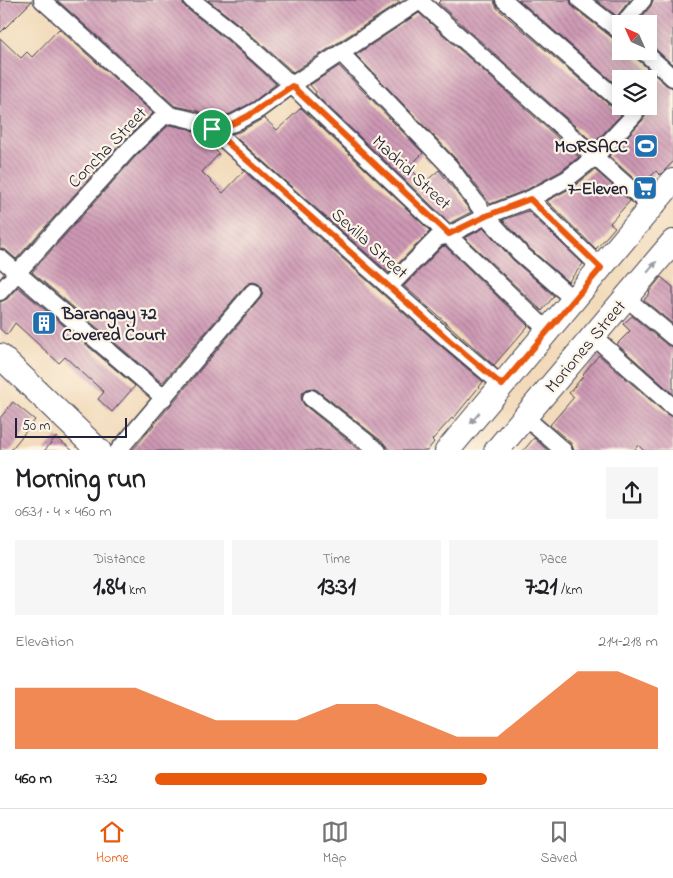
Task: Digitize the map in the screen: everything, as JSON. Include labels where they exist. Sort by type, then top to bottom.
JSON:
[{"type":"main road","points":[[447,450],[673,181]]},
{"type":"main road","name":"Moriones Street","points":[[496,450],[673,242]]},
{"type":"main road","points":[[0,356],[99,450]]},
{"type":"street","points":[[42,0],[170,116]]},
{"type":"street","name":"Madrid Street","points":[[192,0],[281,74],[548,331]]},
{"type":"street","points":[[504,0],[612,94]]},
{"type":"street","points":[[580,0],[612,22]]},
{"type":"street","points":[[631,15],[643,0]]},
{"type":"street","points":[[212,129],[234,123],[248,116],[413,2],[595,156],[651,207]]},
{"type":"street","points":[[341,53],[450,167],[486,216],[520,252],[574,300]]},
{"type":"street","points":[[653,60],[673,78]]},
{"type":"street","points":[[389,287],[437,238],[530,199],[567,179],[595,156],[626,115]]},
{"type":"street","name":"Concha Street","points":[[0,292],[129,149],[163,117],[170,116],[192,120],[212,129]]},
{"type":"street","name":"Sevilla Street","points":[[212,129],[502,385]]},
{"type":"street","points":[[530,199],[601,268]]},
{"type":"street","points":[[0,258],[164,398]]},
{"type":"street","points":[[118,450],[253,292]]},
{"type":"street","points":[[626,298],[673,337]]},
{"type":"street","points":[[593,336],[673,407]]},
{"type":"street","points":[[311,398],[378,450]]},
{"type":"street","points":[[525,417],[564,450]]},
{"type":"building","points":[[0,0],[32,1],[0,33]]},
{"type":"building","points":[[57,0],[182,0],[186,8],[228,41],[276,84],[253,102],[230,114],[213,118],[195,110],[175,106]]},
{"type":"building","points":[[208,0],[397,0],[400,2],[293,72]]},
{"type":"building","points":[[441,0],[494,0],[497,8],[612,107],[612,115],[621,115],[594,143],[438,3]]},
{"type":"building","points":[[519,0],[570,0],[574,8],[612,38],[612,60],[638,60],[649,70],[612,70],[612,81]]},
{"type":"building","points":[[596,0],[630,0],[618,15]]},
{"type":"building","points":[[653,0],[673,0],[673,65],[658,51],[658,15],[644,15],[651,6]]},
{"type":"building","points":[[419,13],[579,157],[561,171],[526,190],[490,204],[457,160],[356,55]]},
{"type":"building","points":[[59,29],[153,113],[122,142],[16,259],[6,250],[0,248],[0,38],[21,58],[27,52],[32,57]]},
{"type":"building","points":[[339,66],[423,153],[409,167],[424,183],[439,170],[471,212],[450,223],[315,94],[316,92],[310,85]]},
{"type":"building","points":[[657,77],[666,85],[673,88],[673,162],[660,175],[656,171],[642,186],[609,156],[645,115],[657,115]]},
{"type":"building","points":[[301,108],[430,231],[389,273],[232,134],[264,118],[277,130]]},
{"type":"building","points":[[168,126],[189,129],[199,134],[219,154],[202,172],[223,193],[244,171],[483,382],[453,419],[432,440],[434,442],[428,450],[389,450],[384,443],[312,388],[303,392],[301,397],[304,405],[360,450],[133,450],[261,298],[262,288],[254,282],[245,286],[162,383],[32,272],[136,156]]},
{"type":"building","points":[[595,170],[630,201],[610,223],[615,227],[596,249],[547,201],[573,187]]},
{"type":"building","points":[[528,211],[583,264],[568,282],[527,246],[503,220]]},
{"type":"building","points":[[484,228],[513,260],[554,296],[542,311],[465,238]]},
{"type":"building","points":[[445,246],[528,326],[494,365],[404,286]]},
{"type":"building","points":[[661,277],[673,287],[673,324],[644,300]]},
{"type":"building","points":[[18,287],[135,386],[112,412],[98,399],[104,392],[65,357],[59,363],[15,323],[7,335],[0,329],[0,302],[7,299]]},
{"type":"building","points":[[632,316],[667,345],[673,347],[673,394],[617,344],[630,331],[623,324]]},
{"type":"building","points":[[599,355],[666,414],[673,417],[673,450],[643,450],[638,445],[635,450],[574,450],[571,443],[550,425],[574,397],[569,393]]},
{"type":"building","points":[[13,402],[35,420],[11,450],[0,450],[0,418]]},
{"type":"building","points":[[56,437],[72,450],[45,450]]},
{"type":"building","points":[[534,438],[547,450],[524,450]]},
{"type":"place","name":"MORSACC","points":[[646,146]]},
{"type":"place","name":"7-Eleven","points":[[645,188]]},
{"type":"place","name":"Barangay 72 Covered Court","points":[[44,323]]},
{"type":"route","points":[[292,86],[449,234],[486,216],[530,199],[601,268],[502,385],[212,129],[227,126],[248,116],[292,86]]}]
